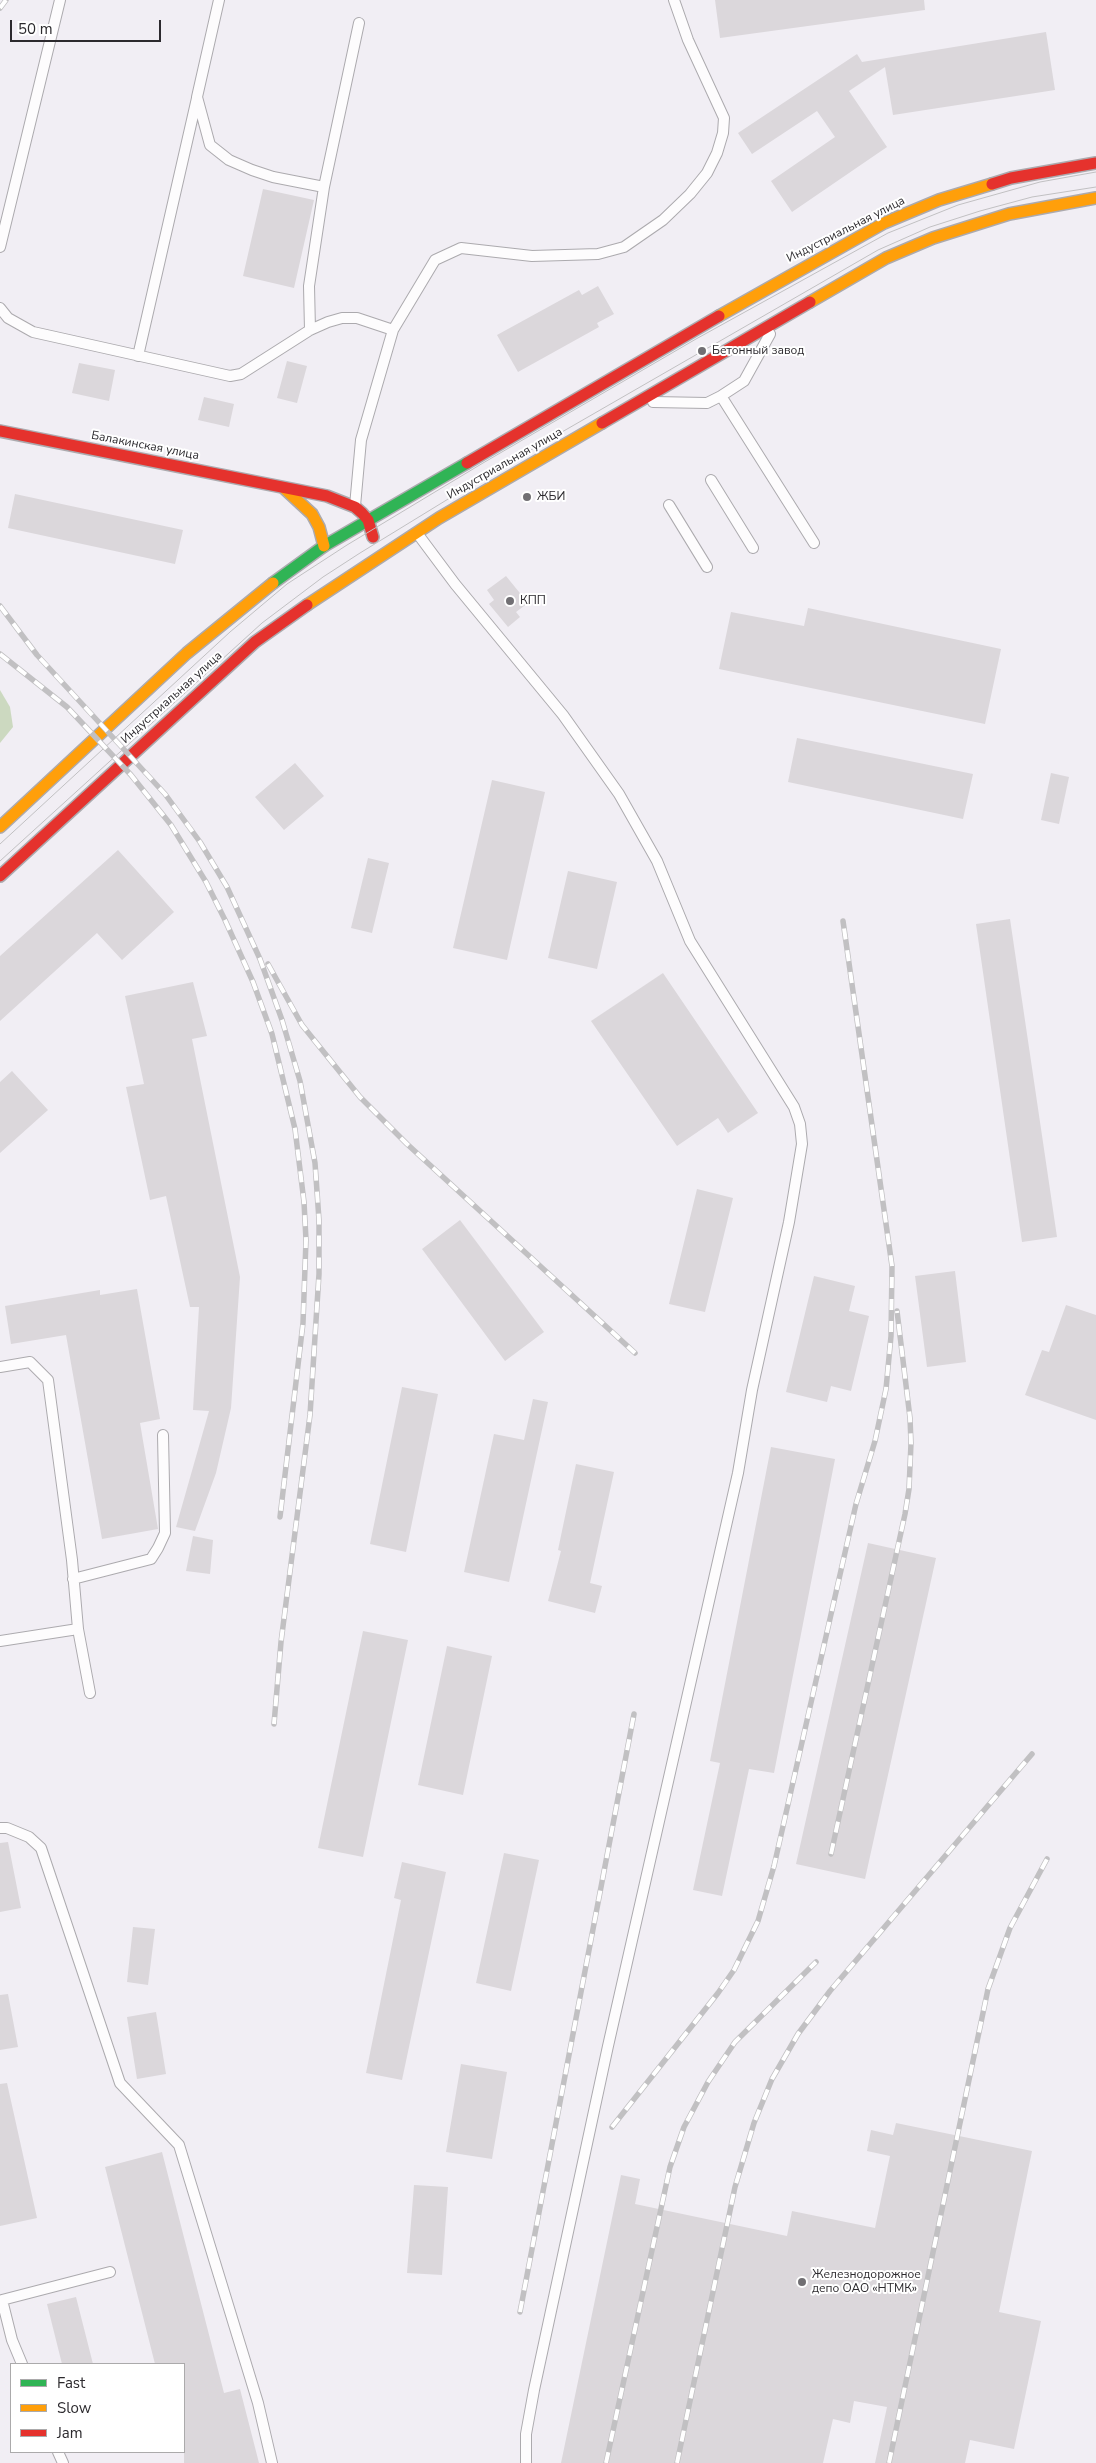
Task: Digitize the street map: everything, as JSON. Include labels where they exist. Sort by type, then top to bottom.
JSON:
[{"type":"main road","name":"Индустриальная улица","points":[[0,827],[187,653],[256,595],[324,546],[813,261],[884,224],[939,200],[1012,178],[1096,163]]},
{"type":"main road","name":"Индустриальная улица","points":[[0,876],[254,642],[332,586],[417,532],[863,270],[909,247],[1009,214],[1096,198]]},
{"type":"main road","name":"Балакинская улица","points":[[0,431],[327,496],[355,507]]},
{"type":"main road","points":[[285,488],[312,514],[319,527],[324,546]]},
{"type":"main road","points":[[332,586],[362,562],[370,552],[373,536],[368,520],[355,507]]},
{"type":"lane","points":[[0,248],[60,0]]},
{"type":"lane","points":[[138,356],[219,0]]},
{"type":"lane","points":[[355,507],[361,440],[393,330],[435,260],[461,248],[532,256],[598,254],[624,247],[642,236],[690,194],[707,173],[717,153],[724,118],[688,40],[674,0]]},
{"type":"lane","points":[[310,330],[309,286],[324,187],[359,23]]},
{"type":"lane","points":[[197,97],[210,145],[229,160],[273,177],[324,187]]},
{"type":"lane","points":[[0,308],[8,318],[33,332],[230,376],[240,374],[310,330],[342,318],[357,318],[393,330]]},
{"type":"lane","points":[[639,402],[708,403],[721,396],[744,381],[778,320]]},
{"type":"lane","points":[[721,396],[814,543]]},
{"type":"lane","points":[[711,480],[753,548]]},
{"type":"lane","points":[[669,505],[707,567]]},
{"type":"lane","points":[[417,532],[455,584],[562,715],[619,794],[657,861],[690,941],[794,1106],[800,1124],[802,1144],[789,1222],[752,1390],[733,1500],[606,2055],[534,2390],[526,2434],[526,2463]]},
{"type":"lane","points":[[0,1367],[30,1362],[48,1380],[78,1629],[90,1693]]},
{"type":"lane","points":[[73,1579],[151,1558],[158,1548],[165,1533],[163,1435]]},
{"type":"lane","points":[[0,1641],[78,1629]]},
{"type":"lane","points":[[0,1828],[7,1828],[28,1837],[41,1848],[120,2083],[179,2145],[258,2403],[272,2463]]},
{"type":"lane","points":[[22,2363],[12,2340],[1,2300],[110,2272]]},
{"type":"green space","points":[[0,690],[10,707],[13,727],[0,743]]},
{"type":"building","points":[[715,0],[924,0],[925,10],[720,38]]},
{"type":"building","points":[[1046,32],[1055,90],[893,115],[885,67],[849,91],[887,147],[792,212],[771,181],[835,137],[817,111],[752,154],[738,133],[857,54],[862,62]]},
{"type":"building","points":[[263,189],[314,200],[294,288],[243,276]]},
{"type":"building","points":[[598,286],[614,314],[597,323],[599,327],[518,372],[497,335],[579,290],[582,295]]},
{"type":"building","points":[[287,361],[307,366],[297,403],[277,398]]},
{"type":"building","points":[[79,363],[115,370],[109,401],[72,393]]},
{"type":"building","points":[[204,397],[234,404],[229,427],[198,420]]},
{"type":"building","points":[[15,494],[183,530],[175,564],[8,528]]},
{"type":"building","name":"КПП","points":[[506,576],[528,603],[516,612],[520,617],[508,627],[489,604],[494,600],[487,590]]},
{"type":"building","points":[[808,608],[1001,649],[985,724],[719,669],[731,612],[804,626]]},
{"type":"building","points":[[797,738],[973,774],[963,819],[788,782]]},
{"type":"building","points":[[295,763],[324,796],[284,830],[255,797]]},
{"type":"building","points":[[1051,773],[1069,777],[1059,824],[1041,820]]},
{"type":"building","points":[[492,780],[545,792],[507,960],[453,948]]},
{"type":"building","points":[[118,850],[174,912],[122,960],[97,933],[0,1021],[0,956]]},
{"type":"building","points":[[368,858],[389,863],[372,933],[351,928]]},
{"type":"building","points":[[568,871],[617,882],[597,969],[548,958]]},
{"type":"building","points":[[1010,919],[1057,1237],[1022,1242],[976,924]]},
{"type":"building","points":[[663,973],[758,1113],[728,1133],[718,1118],[677,1146],[591,1021]]},
{"type":"building","points":[[193,982],[207,1036],[192,1039],[240,1277],[231,1408],[216,1473],[195,1531],[176,1527],[209,1411],[193,1410],[199,1307],[190,1307],[166,1196],[150,1200],[126,1087],[144,1084],[125,996]]},
{"type":"building","points":[[12,1071],[48,1110],[0,1153],[0,1082]]},
{"type":"building","points":[[697,1189],[733,1198],[705,1312],[669,1304]]},
{"type":"building","points":[[460,1220],[544,1332],[505,1361],[422,1249]]},
{"type":"building","points":[[955,1271],[966,1362],[927,1367],[915,1276]]},
{"type":"building","points":[[814,1276],[855,1286],[849,1311],[869,1316],[851,1391],[831,1386],[827,1402],[786,1392]]},
{"type":"building","points":[[137,1289],[160,1419],[140,1423],[158,1529],[102,1539],[66,1335],[11,1344],[5,1306],[100,1290],[100,1295]]},
{"type":"building","points":[[1066,1305],[1096,1315],[1096,1420],[1025,1395],[1042,1350],[1049,1352]]},
{"type":"building","points":[[402,1387],[438,1394],[406,1552],[370,1544]]},
{"type":"building","points":[[533,1399],[548,1402],[509,1582],[464,1572],[494,1434],[524,1440]]},
{"type":"building","points":[[771,1447],[835,1459],[774,1773],[749,1769],[722,1896],[693,1890],[720,1763],[710,1761]]},
{"type":"building","points":[[576,1464],[614,1472],[590,1583],[602,1586],[595,1613],[548,1601],[561,1551],[558,1550]]},
{"type":"building","points":[[193,1536],[213,1540],[210,1574],[186,1571]]},
{"type":"building","points":[[868,1543],[936,1558],[865,1879],[796,1864]]},
{"type":"building","points":[[363,1631],[408,1640],[363,1857],[318,1848]]},
{"type":"building","points":[[447,1646],[492,1656],[463,1795],[418,1785]]},
{"type":"building","points":[[8,1842],[21,1908],[0,1912],[0,1843]]},
{"type":"building","points":[[504,1853],[539,1860],[511,1991],[476,1983]]},
{"type":"building","points":[[402,1862],[446,1872],[402,2080],[366,2073],[401,1900],[394,1898]]},
{"type":"building","points":[[133,1927],[155,1929],[148,1985],[127,1982]]},
{"type":"building","points":[[8,1994],[18,2047],[0,2050],[0,1995]]},
{"type":"building","points":[[156,2012],[166,2074],[137,2079],[127,2017]]},
{"type":"building","points":[[461,2064],[507,2072],[492,2159],[446,2152]]},
{"type":"building","points":[[7,2083],[37,2218],[0,2226],[0,2084]]},
{"type":"building","name":"Железнодорожное депо ОАО «НТМК»","points":[[896,2123],[1032,2151],[999,2312],[1041,2321],[1014,2449],[970,2440],[965,2463],[875,2463],[887,2407],[854,2401],[850,2423],[833,2419],[823,2463],[561,2463],[621,2175],[640,2179],[635,2204],[787,2236],[792,2211],[875,2228],[890,2156],[867,2151],[871,2130],[893,2135]]},
{"type":"building","points":[[162,2152],[224,2393],[240,2389],[259,2463],[184,2463],[185,2363],[155,2363],[105,2167]]},
{"type":"building","points":[[414,2185],[448,2187],[442,2275],[407,2273]]},
{"type":"building","points":[[76,2297],[93,2363],[62,2363],[47,2304]]},
{"type":"tram line","points":[[0,844],[230,632],[287,584],[347,545],[696,339],[888,233],[958,205],[1040,182],[1096,172]]},
{"type":"tram line","points":[[0,861],[262,623],[323,577],[360,553],[489,474],[878,250],[930,227],[980,211],[1032,197],[1096,187]]},
{"type":"railway","points":[[0,8],[6,0]]},
{"type":"railway","points":[[0,606],[37,655],[165,794],[200,842],[227,887],[260,959],[282,1020],[300,1081],[315,1163],[319,1220],[319,1274],[310,1415],[281,1642],[274,1724]]},
{"type":"railway","points":[[0,654],[67,707],[131,775],[171,825],[206,882],[225,920],[253,982],[272,1034],[295,1129],[304,1202],[306,1240],[303,1323],[280,1517]]},
{"type":"railway","points":[[612,2127],[718,1993],[734,1970],[758,1921],[774,1866],[856,1504],[875,1441],[886,1389],[891,1336],[892,1266],[843,921]]},
{"type":"railway","points":[[268,964],[302,1025],[360,1097],[407,1144],[635,1353]]},
{"type":"railway","points":[[831,1854],[909,1489],[910,1418],[897,1311]]},
{"type":"railway","points":[[520,2312],[634,1714]]},
{"type":"railway","points":[[677,2463],[735,2187],[754,2123],[772,2079],[798,2034],[830,1991],[1032,1754]]},
{"type":"railway","points":[[889,2463],[988,1989],[1010,1928],[1047,1859]]},
{"type":"railway","points":[[606,2463],[670,2167],[684,2127],[708,2082],[735,2042],[816,1962]]},
{"type":"traffic: fast","points":[[273,583],[324,546],[467,463]]},
{"type":"traffic: slow","points":[[719,316],[884,223],[939,200],[992,184]]},
{"type":"traffic: slow","points":[[810,302],[886,258],[933,238],[1009,214],[1096,198]]},
{"type":"traffic: slow","points":[[307,605],[439,518],[602,423]]},
{"type":"traffic: slow","points":[[285,489],[312,514],[319,527],[324,546]]},
{"type":"traffic: slow","points":[[0,827],[187,653],[273,583]]},
{"type":"traffic: jam","points":[[992,184],[1011,178],[1096,163]]},
{"type":"traffic: jam","points":[[602,423],[810,302]]},
{"type":"traffic: jam","points":[[467,463],[719,316]]},
{"type":"traffic: jam","points":[[0,431],[327,496],[355,507],[362,513],[368,520],[373,537]]},
{"type":"traffic: jam","points":[[0,876],[255,642],[307,605]]},
{"type":"place","name":"Бетонный завод","points":[[702,351]]},
{"type":"place","name":"ЖБИ","points":[[527,497]]},
{"type":"place","name":"КПП","points":[[510,601]]},
{"type":"place","name":"Железнодорожное депо ОАО «НТМК»","points":[[802,2282]]}]
